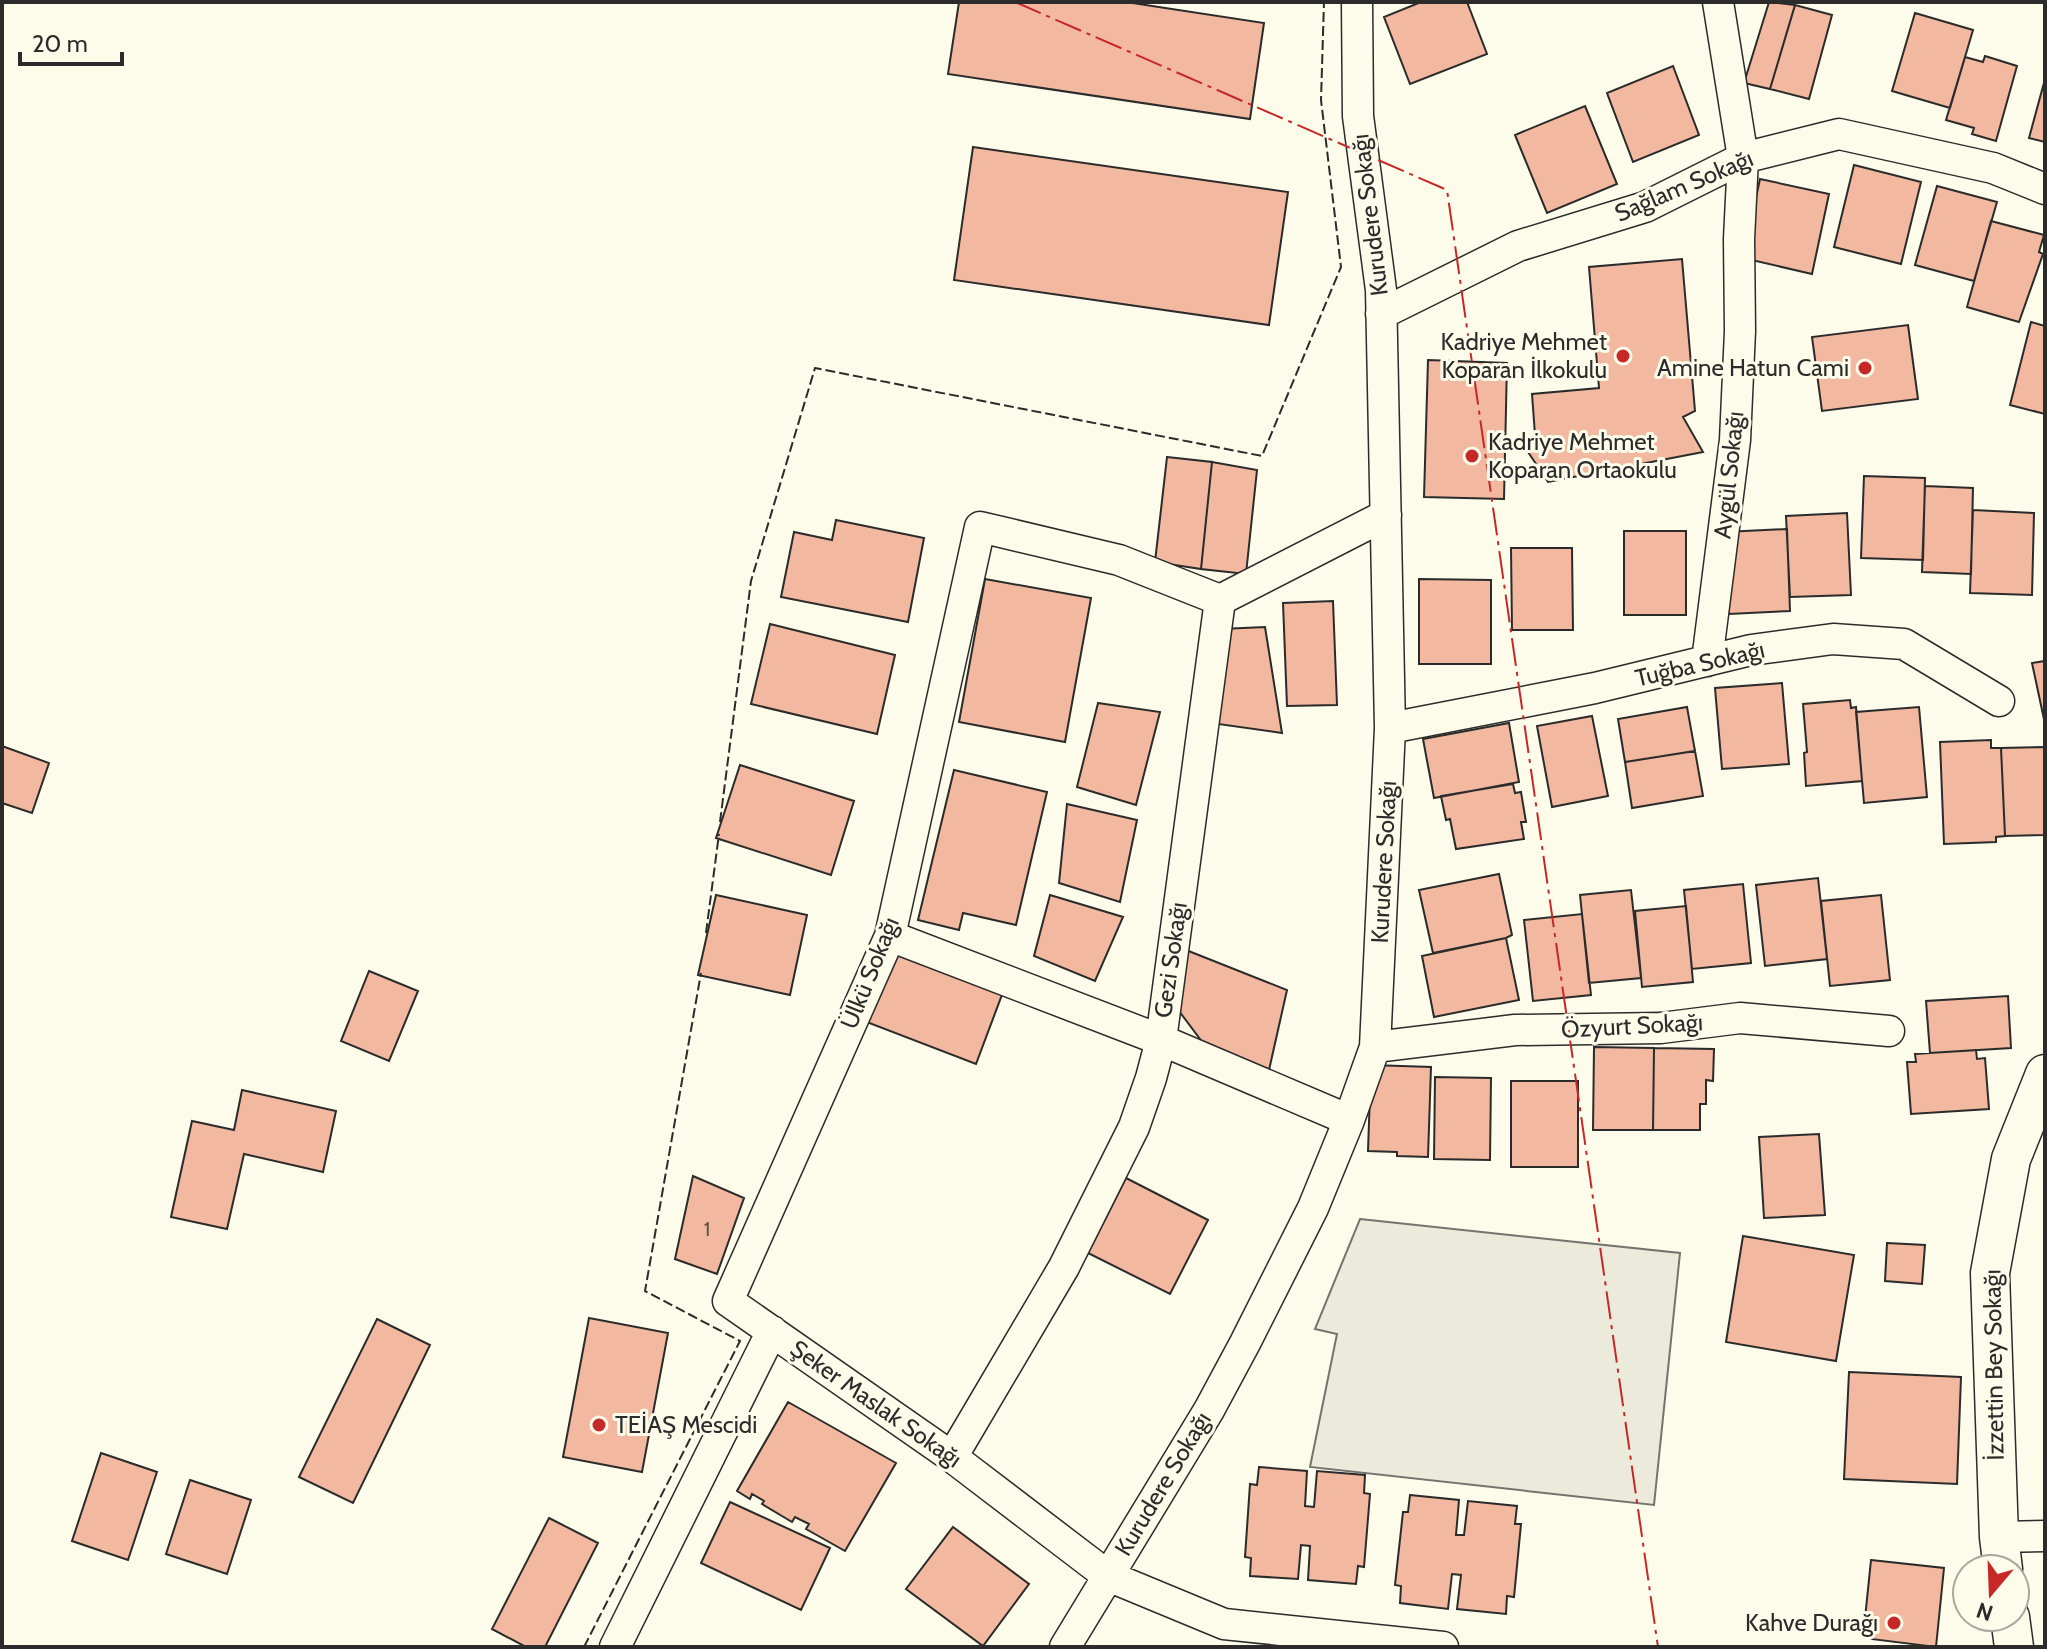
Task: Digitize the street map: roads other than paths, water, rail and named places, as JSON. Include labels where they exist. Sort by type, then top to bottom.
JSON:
[{"type":"street","name":"Kurudere Sokağı","points":[[1065,1647],[1209,1410],[1245,1343],[1313,1208],[1375,1047],[1390,728],[1381,290],[1358,116],[1357,2]]},
{"type":"street","name":"Aygül Sokağı","points":[[1707,661],[1735,440],[1743,158],[1718,2]]},
{"type":"street","name":"Sağlam Sokağı","points":[[1381,314],[1518,246],[1645,207],[1743,158],[1839,134],[1993,168],[2045,189]]},
{"type":"street","points":[[1220,600],[1386,515]]},
{"type":"street","name":"Ülkü Sokağı","points":[[772,1331],[728,1301],[890,936],[980,527],[1119,560],[1220,600]]},
{"type":"street","name":"Gezi Sokağı","points":[[952,1457],[1064,1267],[1134,1127],[1151,1078],[1161,1040],[1220,600]]},
{"type":"street","name":"Tuğba Sokağı","points":[[1390,728],[1595,688],[1751,650],[1833,639],[1904,644],[1999,701]]},
{"type":"street","points":[[890,936],[1161,1040],[1349,1120]]},
{"type":"street","name":"Özyurt Sokağı","points":[[1375,1047],[1515,1030],[1661,1028],[1740,1018],[1889,1031]]},
{"type":"street","name":"İzzettin Bey Sokağı","points":[[2001,1553],[1990,1273],[2011,1159],[2045,1074]]},
{"type":"street","name":"Şeker Maslak Sokağı","points":[[615,1647],[772,1331],[952,1457],[1108,1576],[1224,1624],[1443,1647]]},
{"type":"street","points":[[2001,1553],[2045,1536]]},
{"type":"place","name":"Kadriye Mehmet Koparan İlkokulu","points":[[1623,356]]},
{"type":"place","name":"Amine Hatun Cami","points":[[1865,368]]},
{"type":"place","name":"Kadriye Mehmet Koparan Ortaokulu","points":[[1472,456]]},
{"type":"place","name":"TEİAŞ Mescidi","points":[[599,1425]]},
{"type":"place","name":"Kahve Durağı","points":[[1894,1623]]}]
